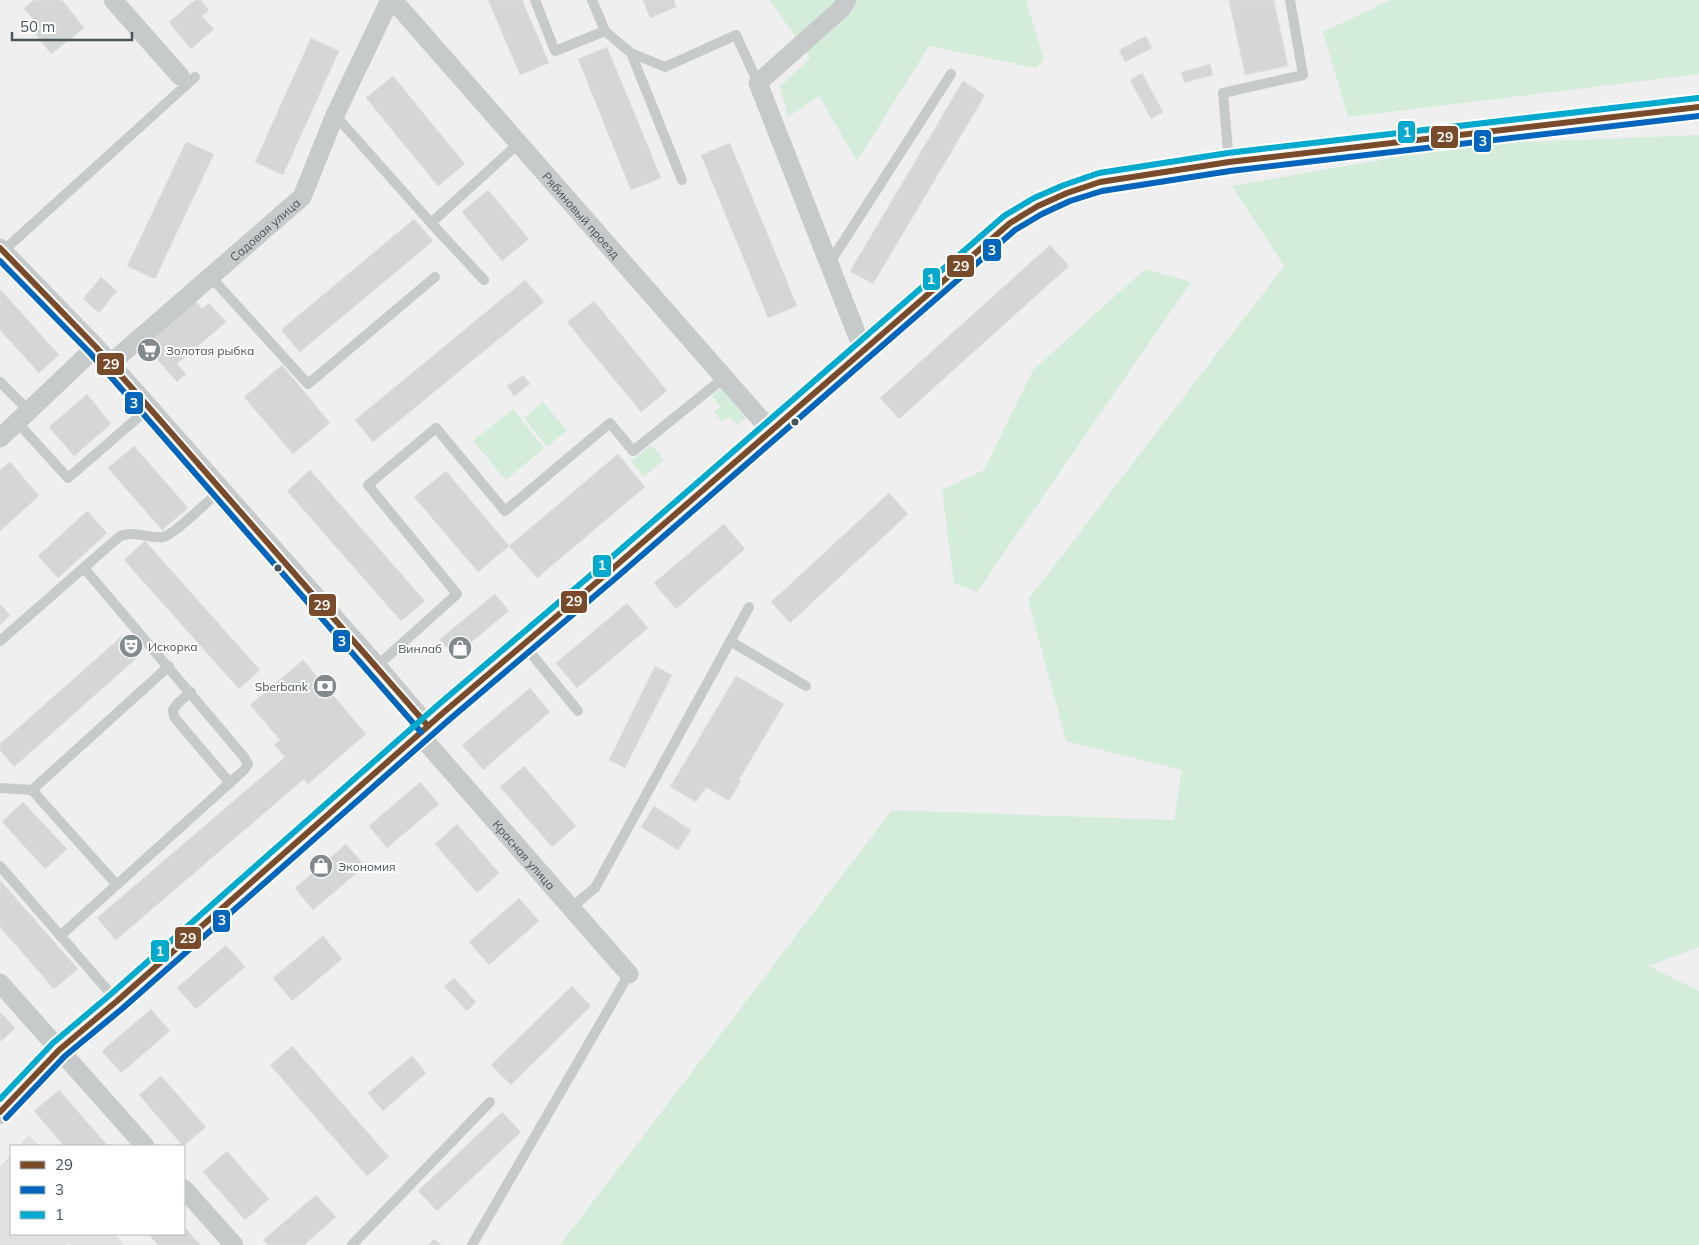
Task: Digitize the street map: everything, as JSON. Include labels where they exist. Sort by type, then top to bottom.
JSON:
[{"type":"street","points":[[113,0],[188,77]]},
{"type":"street","name":"Садовая улица","points":[[110,364],[302,197],[335,115],[392,0]]},
{"type":"street","name":"Рябиновый проезд","points":[[392,0],[771,430]]},
{"type":"street","points":[[847,0],[841,9],[758,83],[863,350]]},
{"type":"street","points":[[1,1109],[59,1050],[117,1002],[424,730],[1010,223],[1038,206],[1067,193],[1100,182],[1229,162],[1699,107]]},
{"type":"street","name":"Красная улица","points":[[2,250],[96,347],[377,666],[424,730],[629,974]]},
{"type":"street","points":[[0,438],[96,347]]},
{"type":"street","points":[[0,983],[144,1145]]},
{"type":"street","points":[[185,1191],[232,1244]]},
{"type":"lane","points":[[535,0],[555,51],[605,31]]},
{"type":"lane","points":[[592,0],[605,31],[631,53],[664,67],[736,35],[758,83]]},
{"type":"lane","points":[[1229,162],[1223,93],[1303,75],[1290,0]]},
{"type":"lane","points":[[631,53],[682,180]]},
{"type":"lane","points":[[829,264],[951,74]]},
{"type":"lane","points":[[2,250],[188,77]]},
{"type":"lane","points":[[335,115],[484,280]]},
{"type":"lane","points":[[431,222],[519,143]]},
{"type":"lane","points":[[210,276],[308,384],[435,277]]},
{"type":"lane","points":[[377,666],[457,594],[368,485],[436,428],[505,511],[610,423],[633,451],[725,377]]},
{"type":"lane","points":[[0,382],[68,478],[149,408]]},
{"type":"lane","points":[[0,641],[120,536],[128,533],[155,537],[169,535],[222,489]]},
{"type":"lane","points":[[60,936],[230,783],[248,764],[191,692],[84,568]]},
{"type":"lane","points":[[572,908],[595,888],[749,607]]},
{"type":"lane","points":[[730,641],[806,686]]},
{"type":"lane","points":[[524,645],[578,711]]},
{"type":"lane","points":[[32,790],[169,666]]},
{"type":"lane","points":[[191,692],[173,710],[174,717],[230,783]]},
{"type":"lane","points":[[0,788],[32,790],[116,884]]},
{"type":"lane","points":[[0,866],[117,1002]]},
{"type":"lane","points":[[472,1245],[629,974]]},
{"type":"lane","points":[[352,1245],[490,1102]]},
{"type":"shaded area","points":[[29,1135],[38,1145],[20,1145]]},
{"type":"shaded area","points":[[10,1155],[10,1235],[116,1235],[124,1245],[73,1245],[68,1243],[66,1245],[0,1245],[0,1167]]},
{"type":"green space","points":[[770,0],[1026,0],[1044,60],[1036,68],[929,46],[857,161],[819,96],[788,117],[780,87],[810,58]]},
{"type":"green space","points":[[1390,0],[1699,0],[1699,74],[1348,117],[1323,32]]},
{"type":"green space","points":[[1699,135],[1699,947],[1648,966],[1699,991],[1699,1245],[560,1245],[892,810],[1174,820],[1182,770],[1066,741],[1028,600],[1284,266],[1232,186],[1472,144]]},
{"type":"green space","points":[[1145,269],[1191,282],[977,592],[954,583],[942,490],[984,470],[1033,370]]},
{"type":"green space","points":[[722,388],[746,418],[737,425],[730,416],[722,422],[714,412],[721,407],[712,396]]},
{"type":"green space","points":[[543,402],[567,430],[547,447],[524,418]]},
{"type":"green space","points":[[513,409],[544,448],[506,480],[473,441]]},
{"type":"green space","points":[[651,445],[664,460],[644,477],[631,461]]},
{"type":"building","points":[[34,0],[62,0],[84,28],[51,54],[34,32],[40,28],[24,8]]},
{"type":"building","points":[[195,0],[200,0],[209,10],[202,16],[214,29],[191,49],[169,22]]},
{"type":"building","points":[[488,0],[522,0],[549,63],[520,75]]},
{"type":"building","points":[[643,0],[674,0],[676,7],[650,18]]},
{"type":"building","points":[[1229,0],[1274,0],[1288,66],[1245,75]]},
{"type":"building","points":[[1146,36],[1152,48],[1125,62],[1119,50]]},
{"type":"building","points":[[311,38],[339,51],[283,175],[255,162]]},
{"type":"building","points":[[607,47],[661,178],[631,190],[578,59]]},
{"type":"building","points":[[1210,64],[1213,75],[1184,83],[1181,72]]},
{"type":"building","points":[[1142,73],[1163,112],[1151,119],[1130,80]]},
{"type":"building","points":[[393,76],[465,164],[438,186],[366,98]]},
{"type":"building","points":[[963,81],[985,95],[873,284],[850,271]]},
{"type":"building","points":[[186,142],[214,154],[155,279],[127,266]]},
{"type":"building","points":[[730,143],[797,306],[768,318],[701,155]]},
{"type":"building","points":[[488,190],[529,239],[502,261],[462,212]]},
{"type":"building","points":[[414,219],[433,241],[300,352],[281,330]]},
{"type":"building","points":[[1050,245],[1069,266],[899,419],[880,398]]},
{"type":"building","points":[[101,277],[117,291],[99,313],[83,299]]},
{"type":"building","points":[[525,280],[544,302],[373,442],[355,420]]},
{"type":"building","points":[[0,289],[59,355],[39,373],[0,330]]},
{"type":"building","points":[[194,299],[202,309],[209,303],[226,322],[177,364],[186,374],[177,382],[143,343]]},
{"type":"building","points":[[594,301],[667,391],[641,412],[567,322]]},
{"type":"building","points":[[282,365],[330,423],[293,454],[244,397]]},
{"type":"building","points":[[523,375],[530,384],[514,396],[507,386]]},
{"type":"building","points":[[87,394],[111,424],[74,456],[49,427]]},
{"type":"building","points":[[134,446],[188,508],[162,530],[108,468]]},
{"type":"building","points":[[618,454],[645,487],[537,578],[509,546]]},
{"type":"building","points":[[10,462],[39,496],[0,531],[0,470]]},
{"type":"building","points":[[310,470],[425,601],[401,621],[287,491]]},
{"type":"building","points":[[446,471],[509,546],[478,572],[414,497]]},
{"type":"building","points":[[889,493],[908,514],[790,623],[771,602]]},
{"type":"building","points":[[87,511],[107,533],[58,578],[38,556]]},
{"type":"building","points":[[724,524],[745,549],[676,609],[654,583]]},
{"type":"building","points":[[145,541],[260,670],[239,689],[124,560]]},
{"type":"building","points":[[495,594],[509,611],[454,656],[440,639]]},
{"type":"building","points":[[627,603],[648,628],[577,688],[556,663]]},
{"type":"building","points":[[0,604],[10,615],[0,625]]},
{"type":"building","points":[[122,636],[139,656],[14,767],[0,750],[0,744]]},
{"type":"building","points":[[303,660],[366,734],[308,784],[304,779],[116,940],[97,918],[285,757],[274,745],[280,740],[250,705]]},
{"type":"building","points":[[655,666],[672,675],[625,768],[609,760]]},
{"type":"building","points":[[736,676],[784,704],[739,780],[741,781],[729,801],[706,787],[696,802],[670,787]]},
{"type":"building","points":[[530,688],[550,712],[483,770],[462,745]]},
{"type":"building","points":[[524,766],[576,826],[552,847],[500,787]]},
{"type":"building","points":[[420,782],[439,804],[387,848],[369,826]]},
{"type":"building","points":[[23,802],[67,849],[45,869],[2,822]]},
{"type":"building","points":[[654,806],[691,830],[678,850],[641,827]]},
{"type":"building","points":[[457,824],[499,873],[477,893],[435,844]]},
{"type":"building","points":[[346,844],[365,866],[313,910],[295,888]]},
{"type":"building","points":[[0,880],[78,969],[54,989],[0,927]]},
{"type":"building","points":[[519,898],[539,921],[489,965],[469,942]]},
{"type":"building","points":[[323,936],[342,959],[292,1001],[273,978]]},
{"type":"building","points":[[226,945],[245,967],[196,1009],[177,988]]},
{"type":"building","points":[[454,978],[476,1002],[467,1011],[444,986]]},
{"type":"building","points":[[572,986],[591,1006],[511,1085],[491,1065]]},
{"type":"building","points":[[151,1009],[170,1031],[121,1073],[102,1051]]},
{"type":"building","points":[[0,1012],[15,1028],[0,1042]]},
{"type":"building","points":[[292,1046],[389,1157],[367,1176],[270,1065]]},
{"type":"building","points":[[412,1056],[426,1073],[383,1111],[368,1093]]},
{"type":"building","points":[[161,1076],[206,1127],[182,1145],[139,1095]]},
{"type":"building","points":[[59,1090],[107,1145],[63,1145],[34,1111]]},
{"type":"building","points":[[502,1112],[521,1132],[437,1211],[418,1191]]},
{"type":"building","points":[[227,1151],[269,1199],[245,1220],[203,1172]]},
{"type":"building","points":[[316,1195],[336,1217],[304,1245],[268,1245],[263,1240]]},
{"type":"building","points":[[185,1227],[200,1245],[158,1245],[149,1235],[185,1235]]},
{"type":"building","points":[[434,1239],[441,1245],[428,1245]]},
{"type":"transit line","name":"1","points":[[0,1099],[53,1043],[438,705],[605,563],[1004,216],[1034,198],[1099,173],[1228,153],[1698,98]]},
{"type":"transit line","name":"29","points":[[0,1112],[59,1050],[444,712],[611,570],[1010,223],[1038,206],[1067,193],[1100,182],[1229,162],[1699,107]]},
{"type":"transit line","name":"3","points":[[6,1118],[65,1056],[123,1008],[450,719],[617,577],[1015,230],[1042,214],[1070,201],[1102,191],[1230,171],[1699,116]]},
{"type":"transit line","name":"29","points":[[0,248],[96,347],[428,726]]},
{"type":"transit line","name":"3","points":[[0,261],[90,353],[421,732]]},
{"type":"place","name":"Золотая рыбка","points":[[149,350]]},
{"type":"place","name":"Искорка","points":[[131,646]]},
{"type":"place","name":"Винлаб","points":[[460,648]]},
{"type":"place","name":"Sberbank","points":[[325,686]]},
{"type":"place","name":"Экономия","points":[[321,866]]}]
